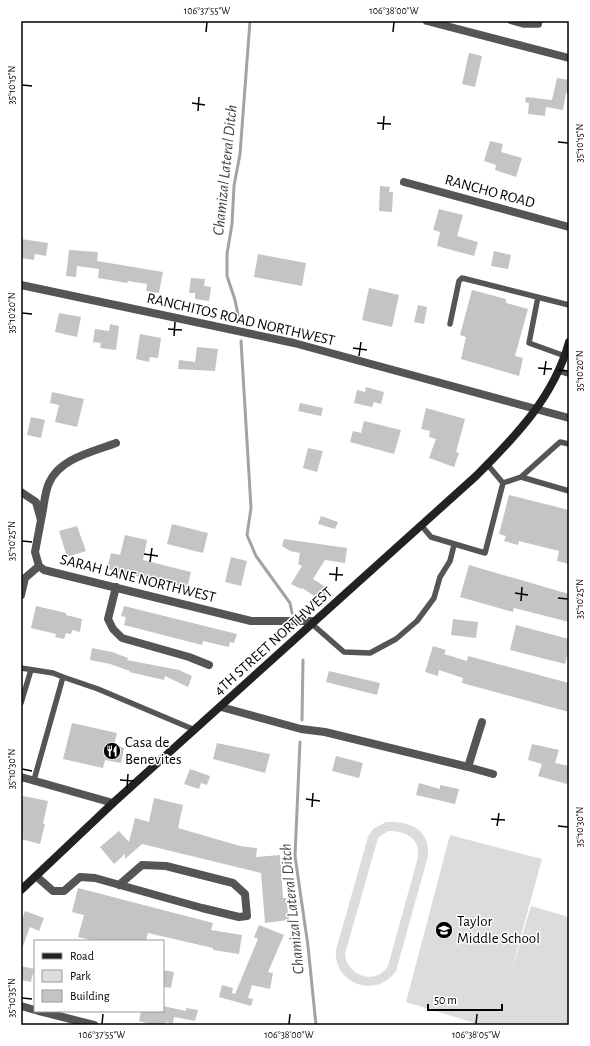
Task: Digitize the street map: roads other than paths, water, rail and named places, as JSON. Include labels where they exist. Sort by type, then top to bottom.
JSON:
[{"type":"main road","name":"4TH STREET NORTHWEST","points":[[21,890],[113,803],[221,707],[504,448],[537,408],[559,371],[569,342]]},
{"type":"street","points":[[427,21],[569,58]]},
{"type":"street","name":"RANCHO ROAD","points":[[404,182],[569,227]]},
{"type":"street","name":"RANCHITOS ROAD NORTHWEST","points":[[21,285],[276,339],[537,408],[569,418]]},
{"type":"street","points":[[41,520],[49,484],[58,470],[74,459],[116,443]]},
{"type":"street","name":"SARAH LANE NORTHWEST","points":[[21,492],[36,502],[41,520],[35,552],[39,566],[44,570],[251,621],[313,622]]},
{"type":"street","points":[[21,595],[25,578],[39,566]]},
{"type":"street","points":[[116,587],[108,619],[113,629],[122,638],[189,657],[209,666]]},
{"type":"street","points":[[221,707],[301,729],[325,732],[493,774]]},
{"type":"street","points":[[468,767],[482,722]]},
{"type":"street","points":[[21,777],[113,803]]},
{"type":"street","points":[[36,876],[53,891],[64,891],[80,877],[94,878],[239,917],[247,916],[245,894],[233,883],[166,866],[142,864],[120,884]]},
{"type":"street","points":[[21,1006],[34,1010]]},
{"type":"street","points":[[43,1012],[94,1025]]},
{"type":"lane","points":[[510,21],[524,25],[539,25],[540,21]]},
{"type":"lane","points":[[450,324],[460,278],[569,305]]},
{"type":"lane","points":[[538,297],[529,343],[565,356]]},
{"type":"lane","points":[[559,371],[569,374]]},
{"type":"lane","points":[[503,483],[521,477],[560,442],[569,444]]},
{"type":"lane","points":[[487,464],[503,483]]},
{"type":"lane","points":[[521,477],[569,491]]},
{"type":"lane","points":[[420,525],[431,537],[484,553],[503,483]]},
{"type":"lane","points":[[313,622],[336,647],[344,652],[370,653],[396,639],[417,621],[434,598],[440,577],[450,561],[454,545]]},
{"type":"lane","points":[[21,668],[63,677],[98,689],[195,730]]},
{"type":"lane","points":[[21,703],[30,670]]},
{"type":"lane","points":[[34,780],[63,677]]},
{"type":"waterway","name":"Chamizal Lateral Ditch","points":[[239,320],[235,300],[227,276],[227,254],[232,224],[234,186],[240,154],[250,21]]},
{"type":"waterway","name":"Chamizal Lateral Ditch","points":[[241,341],[251,508],[247,535],[256,556],[290,603],[292,613]]},
{"type":"waterway","name":"Chamizal Lateral Ditch","points":[[302,720],[303,660]]},
{"type":"waterway","name":"Chamizal Lateral Ditch","points":[[300,742],[295,856],[308,946],[316,1025]]},
{"type":"place","name":"Casa de Benevites","points":[[112,751]]},
{"type":"place","name":"Taylor Middle School","points":[[444,930]]}]
